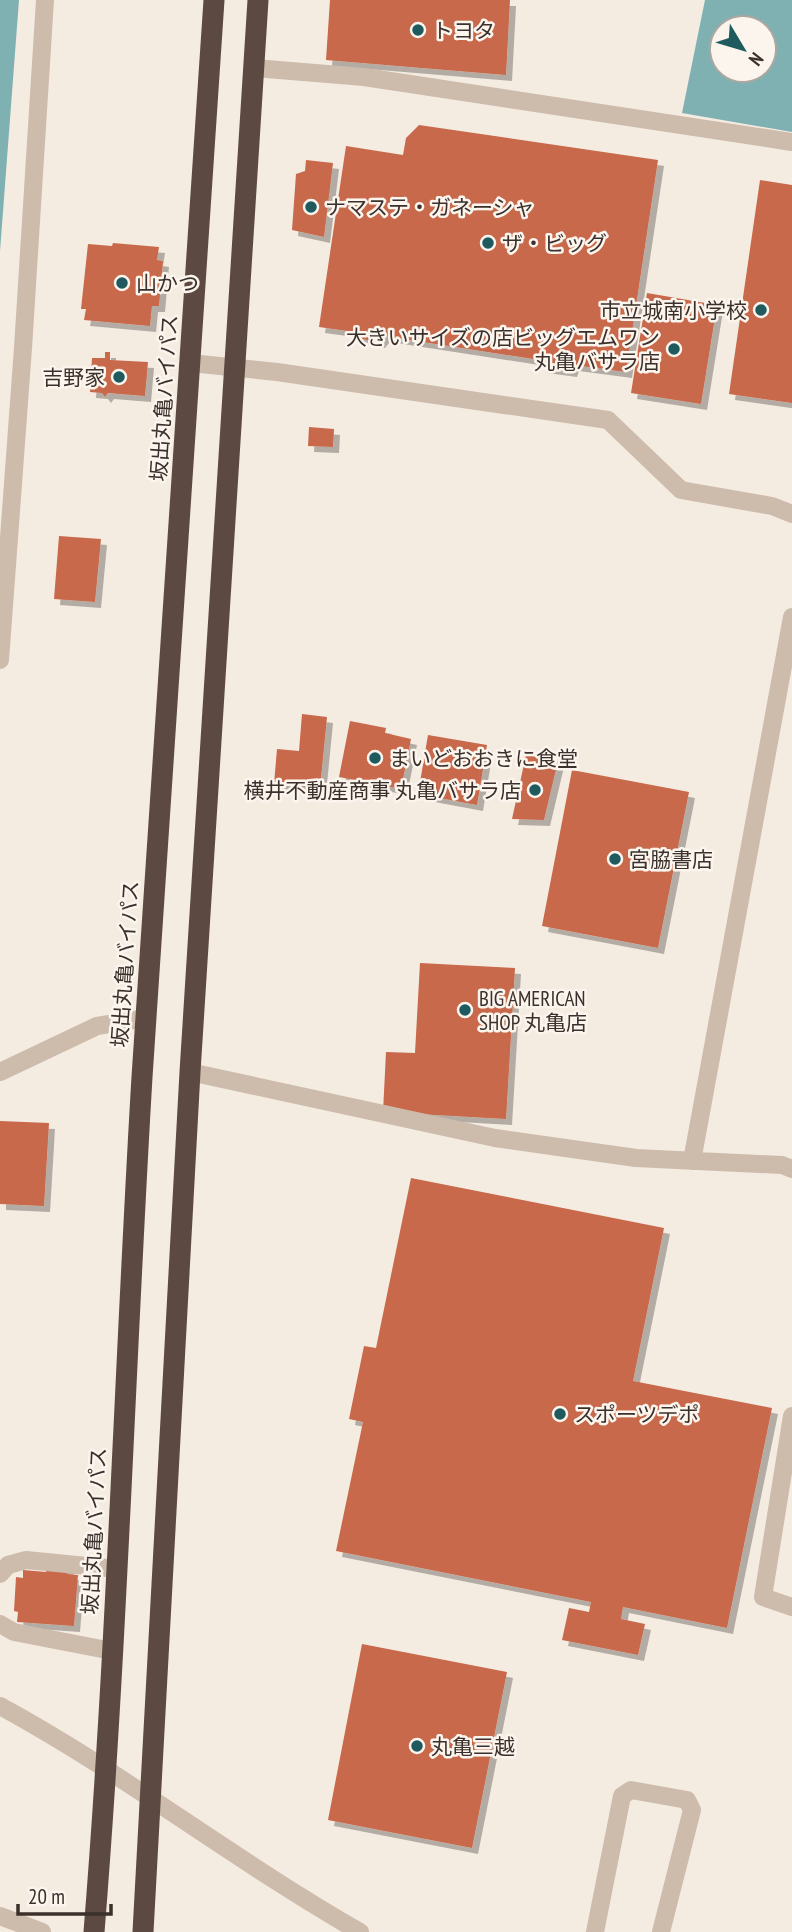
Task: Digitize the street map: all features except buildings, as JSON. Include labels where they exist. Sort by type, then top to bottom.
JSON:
[{"type":"highway","name":"坂出丸亀バイパス","points":[[94,1932],[107,1769],[146,1018],[214,0]]},
{"type":"highway","points":[[143,1932],[190,1072],[258,0]]},
{"type":"street","points":[[0,660],[45,0]]},
{"type":"street","points":[[254,68],[365,77],[792,142]]},
{"type":"street","points":[[191,363],[608,420],[681,490],[772,506],[792,514]]},
{"type":"street","points":[[692,1161],[792,617]]},
{"type":"street","points":[[0,1072],[97,1026],[146,1018]]},
{"type":"street","points":[[190,1072],[495,1138],[636,1158],[782,1165],[792,1169]]},
{"type":"street","points":[[792,1416],[763,1597],[792,1607]]},
{"type":"street","points":[[0,1574],[8,1565],[26,1560],[117,1569]]},
{"type":"street","points":[[0,1624],[14,1632],[112,1651]]},
{"type":"street","points":[[0,1706],[107,1769],[295,1895],[360,1932]]},
{"type":"street","points":[[596,1932],[622,1796],[631,1790],[687,1800],[692,1810],[662,1932]]},
{"type":"street","points":[[0,1916],[42,1932]]},
{"type":"water","points":[[0,0],[19,0],[0,251]]},
{"type":"water","points":[[705,0],[792,0],[792,132],[682,113]]},
{"type":"place","name":"トヨタ","points":[[418,30]]},
{"type":"place","name":"ナマステ・ガネーシャ","points":[[311,207]]},
{"type":"place","name":"ザ・ビッグ","points":[[488,243]]},
{"type":"place","name":"山かつ","points":[[122,283]]},
{"type":"place","name":"市立城南小学校","points":[[761,310]]},
{"type":"place","name":"大きいサイズの店ビッグエムワン 丸亀バサラ店","points":[[674,349]]},
{"type":"place","name":"吉野家","points":[[119,377]]},
{"type":"place","name":"まいどおおきに食堂","points":[[375,758]]},
{"type":"place","name":"横井不動産商事 丸亀バサラ店","points":[[535,790]]},
{"type":"place","name":"宮脇書店","points":[[615,859]]},
{"type":"place","name":"BIG AMERICAN SHOP 丸亀店","points":[[465,1010]]},
{"type":"place","name":"スポーツデポ","points":[[560,1414]]},
{"type":"place","name":"丸亀三越","points":[[417,1746]]}]
